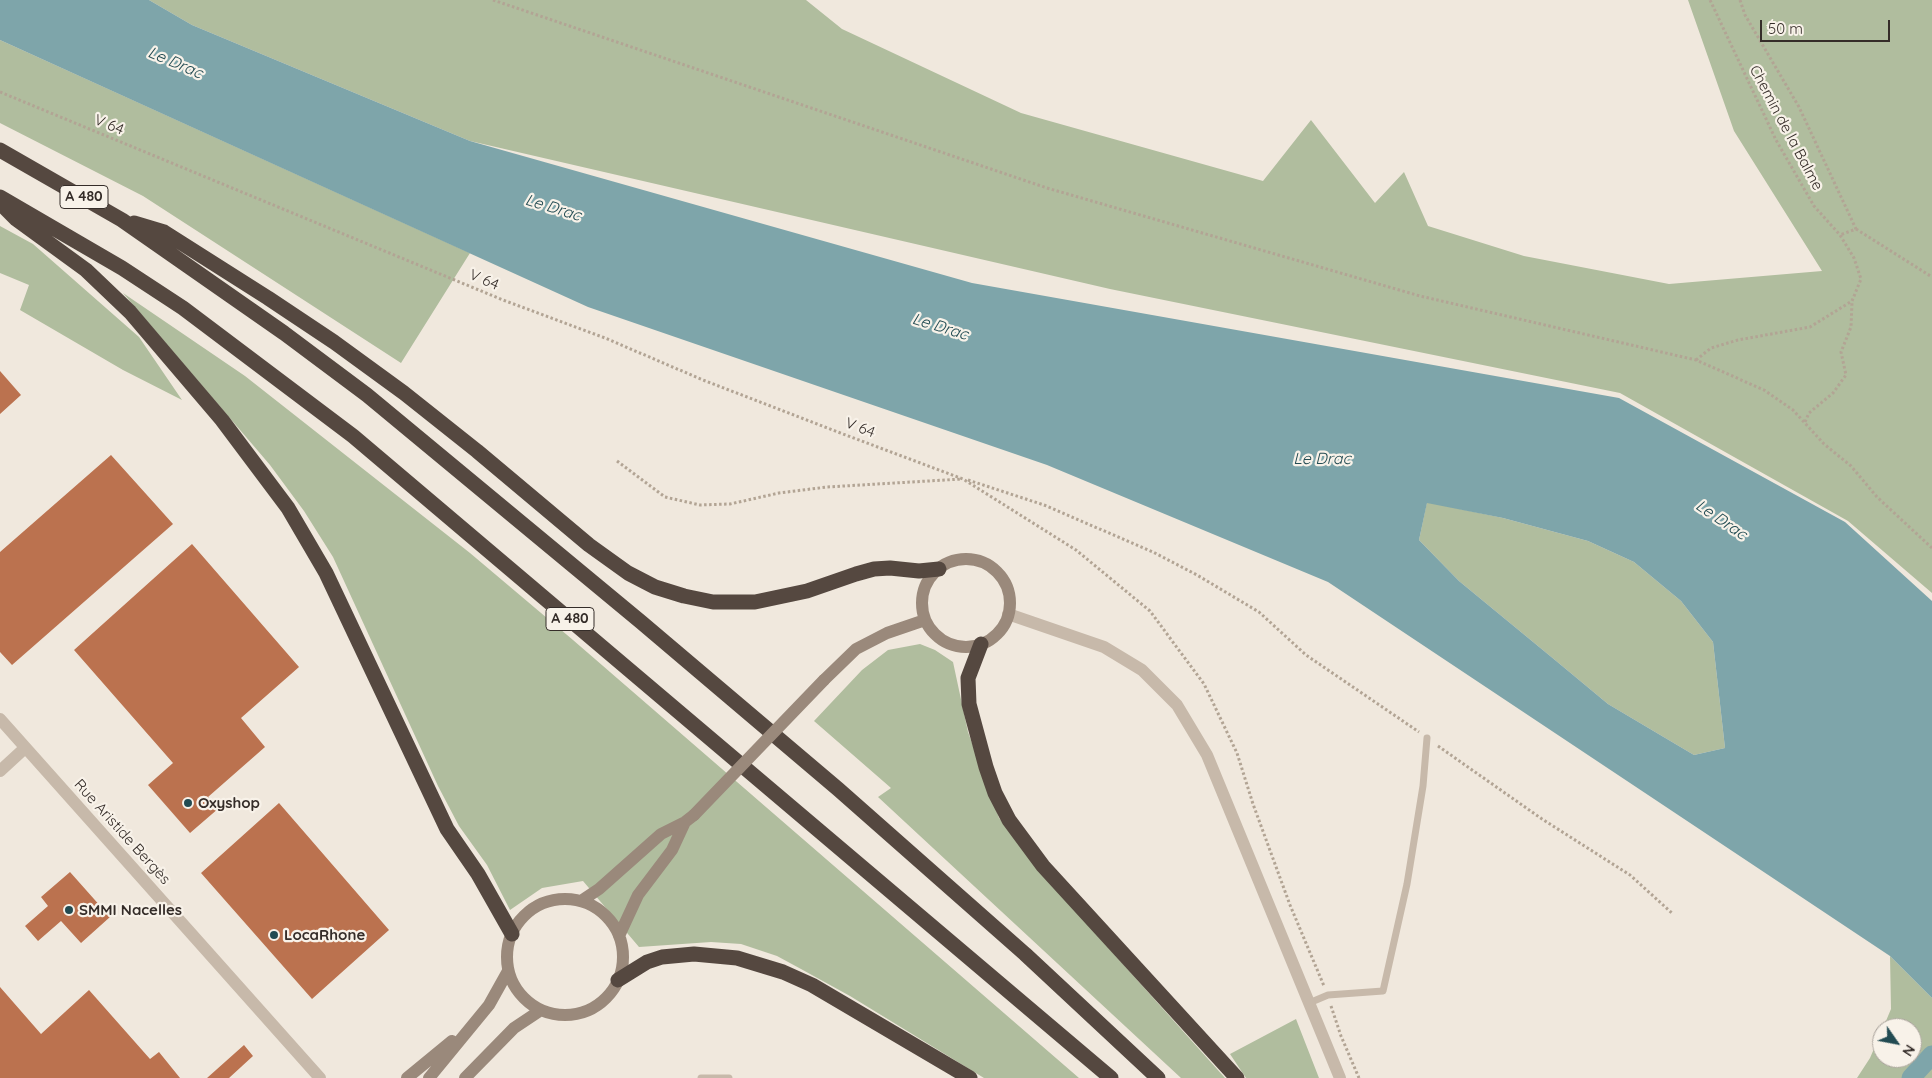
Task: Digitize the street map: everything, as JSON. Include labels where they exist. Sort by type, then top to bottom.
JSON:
[{"type":"highway","name":"A 480","points":[[0,150],[122,220],[284,333],[367,395],[846,796],[1025,954],[1158,1078]]},
{"type":"highway","name":"A 480","points":[[0,197],[122,268],[175,303],[353,436],[1112,1078]]},
{"type":"highway","points":[[0,203],[16,219],[86,270],[130,312],[222,420],[288,508],[326,573],[447,829],[478,874],[512,934]]},
{"type":"highway","points":[[122,220],[164,232],[334,342],[404,393],[477,451],[589,545],[628,573],[655,587],[713,602],[756,602],[806,591],[874,570],[890,568],[919,571],[939,569]]},
{"type":"highway","points":[[981,644],[968,678],[970,704],[986,767],[995,793],[1009,820],[1043,866],[1237,1078]]},
{"type":"highway","points":[[618,980],[647,962],[662,957],[694,954],[737,958],[783,972],[812,986],[970,1078]]},
{"type":"main road","points":[[973,560],[990,566],[1003,579],[1007,587],[1010,605],[1008,614],[1005,624],[999,632],[981,644],[965,647],[948,643],[938,638],[925,620],[923,611],[924,592],[932,576],[946,564],[973,560]]},
{"type":"main road","points":[[581,901],[599,889],[661,834],[689,818],[856,649],[887,633],[925,620]]},
{"type":"main road","points":[[619,936],[638,895],[672,850],[689,818]]},
{"type":"main road","points":[[560,899],[581,901],[590,904],[604,914],[616,928],[623,958],[618,980],[607,997],[591,1009],[571,1015],[561,1015],[541,1010],[526,1001],[511,979],[508,971],[507,952],[512,934],[523,917],[540,904],[560,899]]},
{"type":"main road","points":[[428,1078],[489,1006],[508,971]]},
{"type":"main road","points":[[466,1075],[514,1028],[541,1010]]},
{"type":"main road","points":[[407,1078],[478,1020]]},
{"type":"street","points":[[1008,614],[1104,648],[1124,658],[1142,670],[1177,705],[1207,755],[1340,1078]]},
{"type":"street","name":"Rue Aristide Bergès","points":[[0,719],[320,1078]]},
{"type":"street","points":[[0,770],[26,748]]},
{"type":"lane","points":[[1309,1003],[1328,995],[1383,991],[1407,884],[1423,786],[1427,738]]},
{"type":"lane","points":[[701,1078],[728,1078]]},
{"type":"path","points":[[493,0],[1047,188],[1420,296],[1696,360],[1764,390],[1793,410],[1824,444],[1851,466],[1877,498],[1932,548]]},
{"type":"path","name":"Chemin de la Balme","points":[[1710,0],[1776,140],[1814,206],[1840,235],[1854,258],[1861,279],[1852,301],[1851,327],[1841,352],[1846,375],[1833,393],[1809,413],[1805,422]]},
{"type":"path","points":[[1740,0],[1745,14],[1799,107],[1856,230],[1932,277]]},
{"type":"path","name":"V 64","points":[[0,92],[503,300],[605,338],[703,380],[963,479],[1044,505],[1153,552],[1197,575],[1259,612],[1306,655],[1542,819],[1630,875],[1673,914]]},
{"type":"path","points":[[1840,235],[1856,230]]},
{"type":"path","points":[[1696,360],[1711,348],[1738,340],[1810,327],[1852,301]]},
{"type":"path","points":[[617,462],[665,497],[700,505],[730,504],[779,493],[827,487],[963,479]]},
{"type":"green space","points":[[149,0],[806,0],[842,29],[1021,113],[1263,181],[1311,120],[1375,203],[1404,172],[1428,226],[1524,256],[1669,284],[1822,271],[1734,131],[1688,0],[1932,0],[1932,593],[1848,521],[1620,393],[1110,289],[470,141],[192,25]]},
{"type":"green space","points":[[0,40],[470,253],[401,363],[143,196],[0,123]]},
{"type":"green space","points":[[0,226],[33,244],[139,337],[182,400],[123,370],[20,310],[29,285],[0,273]]},
{"type":"green space","points":[[123,293],[245,376],[470,553],[1079,1078],[984,1078],[850,996],[777,956],[741,944],[711,942],[639,947],[583,881],[542,888],[510,910],[487,865],[459,826],[438,786],[333,557],[304,511],[270,465]]},
{"type":"green space","points":[[1427,502],[1503,518],[1588,541],[1634,562],[1681,601],[1713,642],[1725,748],[1694,755],[1608,704],[1459,581],[1419,540]]},
{"type":"green space","points":[[920,644],[935,650],[953,662],[968,732],[999,818],[1052,885],[1225,1078],[1181,1078],[878,797],[891,788],[814,721],[862,670],[888,650]]},
{"type":"green space","points":[[1890,956],[1932,998],[1932,1078],[1857,1078],[1872,1053],[1872,1068],[1922,1068],[1922,1018],[1887,1018],[1891,1009]]},
{"type":"green space","points":[[1296,1019],[1319,1078],[1246,1078],[1230,1054]]},
{"type":"water","name":"Le Drac","points":[[0,0],[149,0],[192,25],[470,141],[972,283],[1619,398],[1845,522],[1932,601],[1932,998],[1890,956],[1328,582],[1047,465],[588,307],[0,40]],"holes":[[[1427,503],[1503,518],[1588,541],[1634,562],[1681,601],[1713,642],[1725,748],[1694,755],[1608,704],[1459,581],[1419,540]]]},
{"type":"building","points":[[0,371],[21,395],[0,414]]},
{"type":"building","points":[[111,455],[173,524],[12,665],[0,652],[0,552]]},
{"type":"building","points":[[192,544],[299,667],[241,718],[265,747],[208,797],[219,808],[190,833],[148,785],[173,763],[74,650]]},
{"type":"building","points":[[279,803],[389,930],[312,999],[201,873]]},
{"type":"building","points":[[70,872],[110,917],[81,943],[61,921],[38,941],[25,926],[48,906],[41,897]]},
{"type":"building","points":[[0,987],[41,1034],[89,990],[150,1059],[159,1052],[180,1078],[0,1078]]},
{"type":"building","points":[[244,1045],[253,1056],[229,1078],[207,1078]]},
{"type":"waterway","points":[[1911,1078],[1932,1055]]},
{"type":"place","name":"Oxyshop","points":[[188,803]]},
{"type":"place","name":"SMMI Nacelles","points":[[69,910]]},
{"type":"place","name":"LocaRhone","points":[[274,935]]}]
